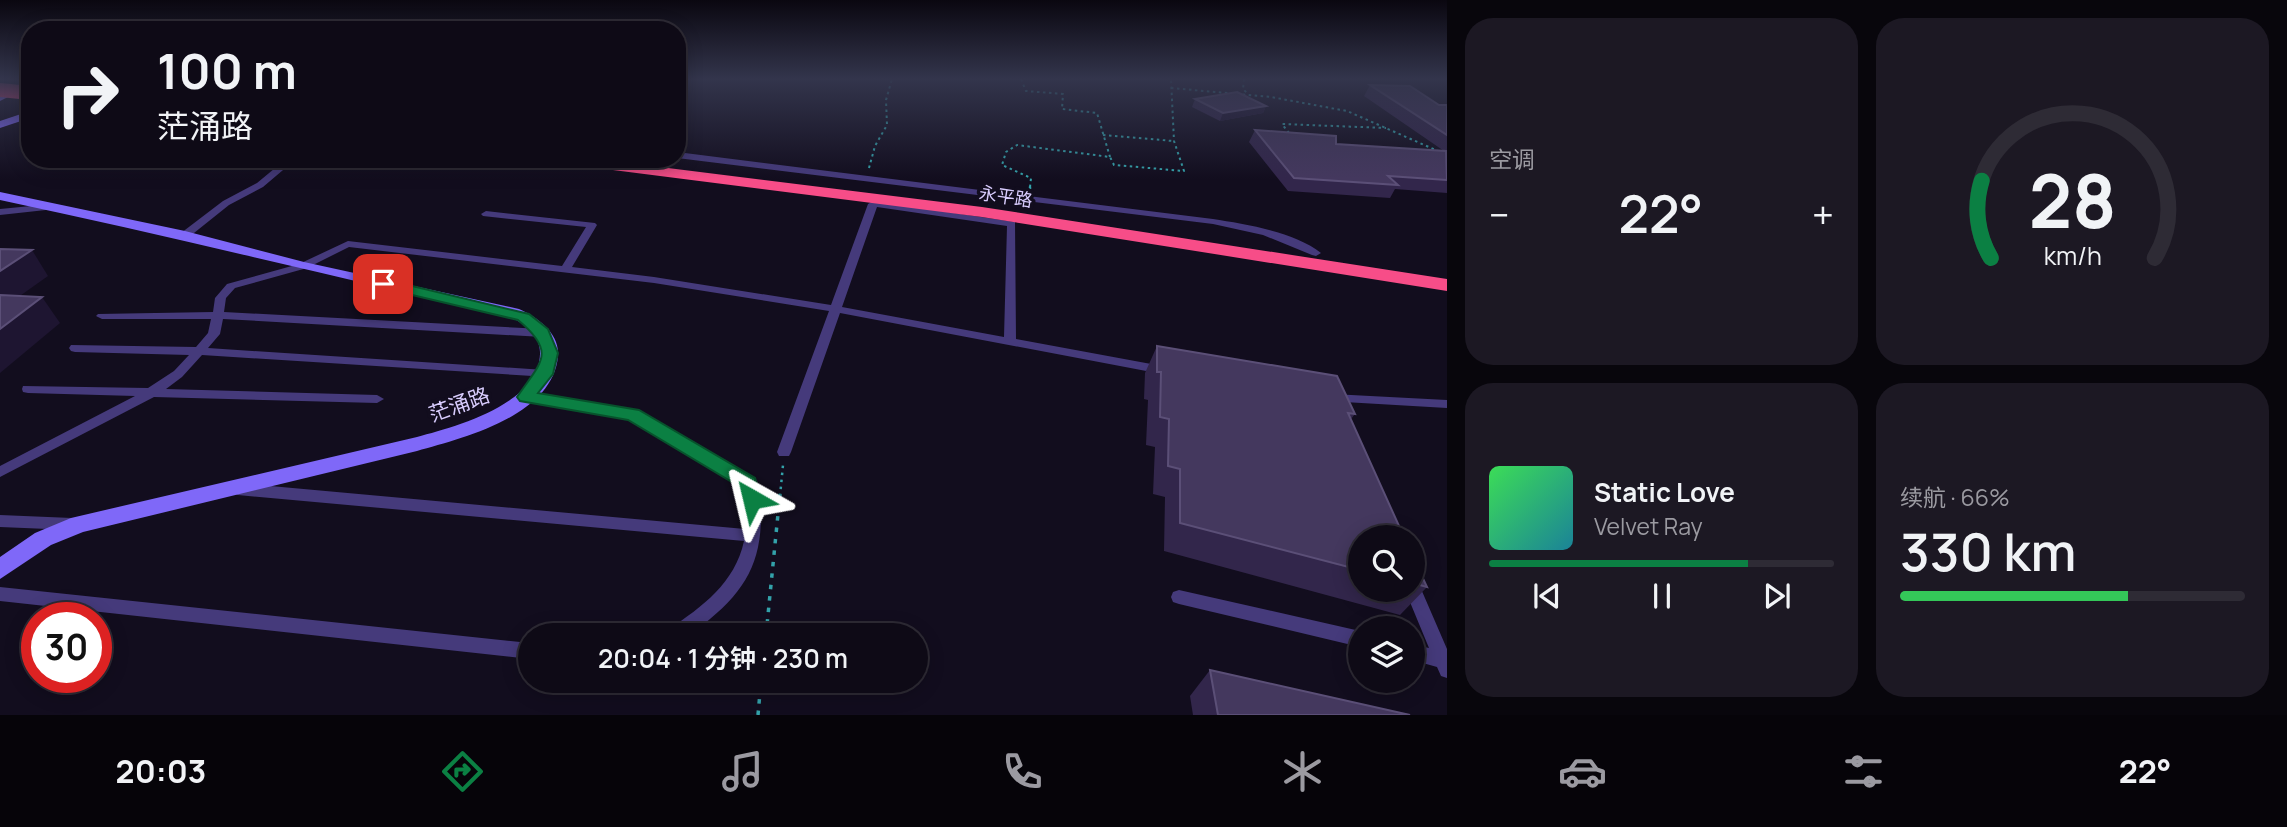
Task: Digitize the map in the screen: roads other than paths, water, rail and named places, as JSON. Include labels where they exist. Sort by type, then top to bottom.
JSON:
[{"type":"highway","name":"永平路","points":[[686,166],[973,202],[1447,274]]},
{"type":"highway","name":"永平路","points":[[630,168],[982,212],[1447,285]]},
{"type":"street","points":[[0,125],[21,117]]},
{"type":"street","points":[[686,156],[867,176],[1245,229],[1294,241],[1316,253]]},
{"type":"street","points":[[185,235],[226,203],[260,185],[281,168]]},
{"type":"street","points":[[0,196],[185,235],[303,266],[513,312],[542,333],[550,353],[545,374],[199,351],[75,348]]},
{"type":"street","points":[[784,452],[873,204],[1012,224],[1010,341]]},
{"type":"street","points":[[0,212],[52,207]]},
{"type":"street","points":[[486,214],[592,225],[566,269]]},
{"type":"street","points":[[0,472],[151,392],[178,374],[214,334],[220,298],[231,286],[303,266],[340,247],[363,244],[566,269],[836,309],[1170,371]]},
{"type":"street","points":[[102,316],[218,315],[542,333]]},
{"type":"street","name":"茫涌路","points":[[0,569],[43,539],[79,524],[417,443],[474,426],[498,416],[526,397],[545,374]]},
{"type":"street","points":[[28,389],[377,399]]},
{"type":"street","points":[[526,397],[633,414],[749,483],[755,514],[749,559],[740,576],[704,616],[693,623]]},
{"type":"street","points":[[1328,401],[1447,404]]},
{"type":"street","points":[[228,488],[754,536]]},
{"type":"street","points":[[0,521],[79,524]]},
{"type":"street","points":[[0,594],[518,650]]},
{"type":"street","points":[[1180,597],[1348,636]]},
{"type":"street","points":[[1419,602],[1446,664]]},
{"type":"street","points":[[1425,657],[1446,664]]}]
